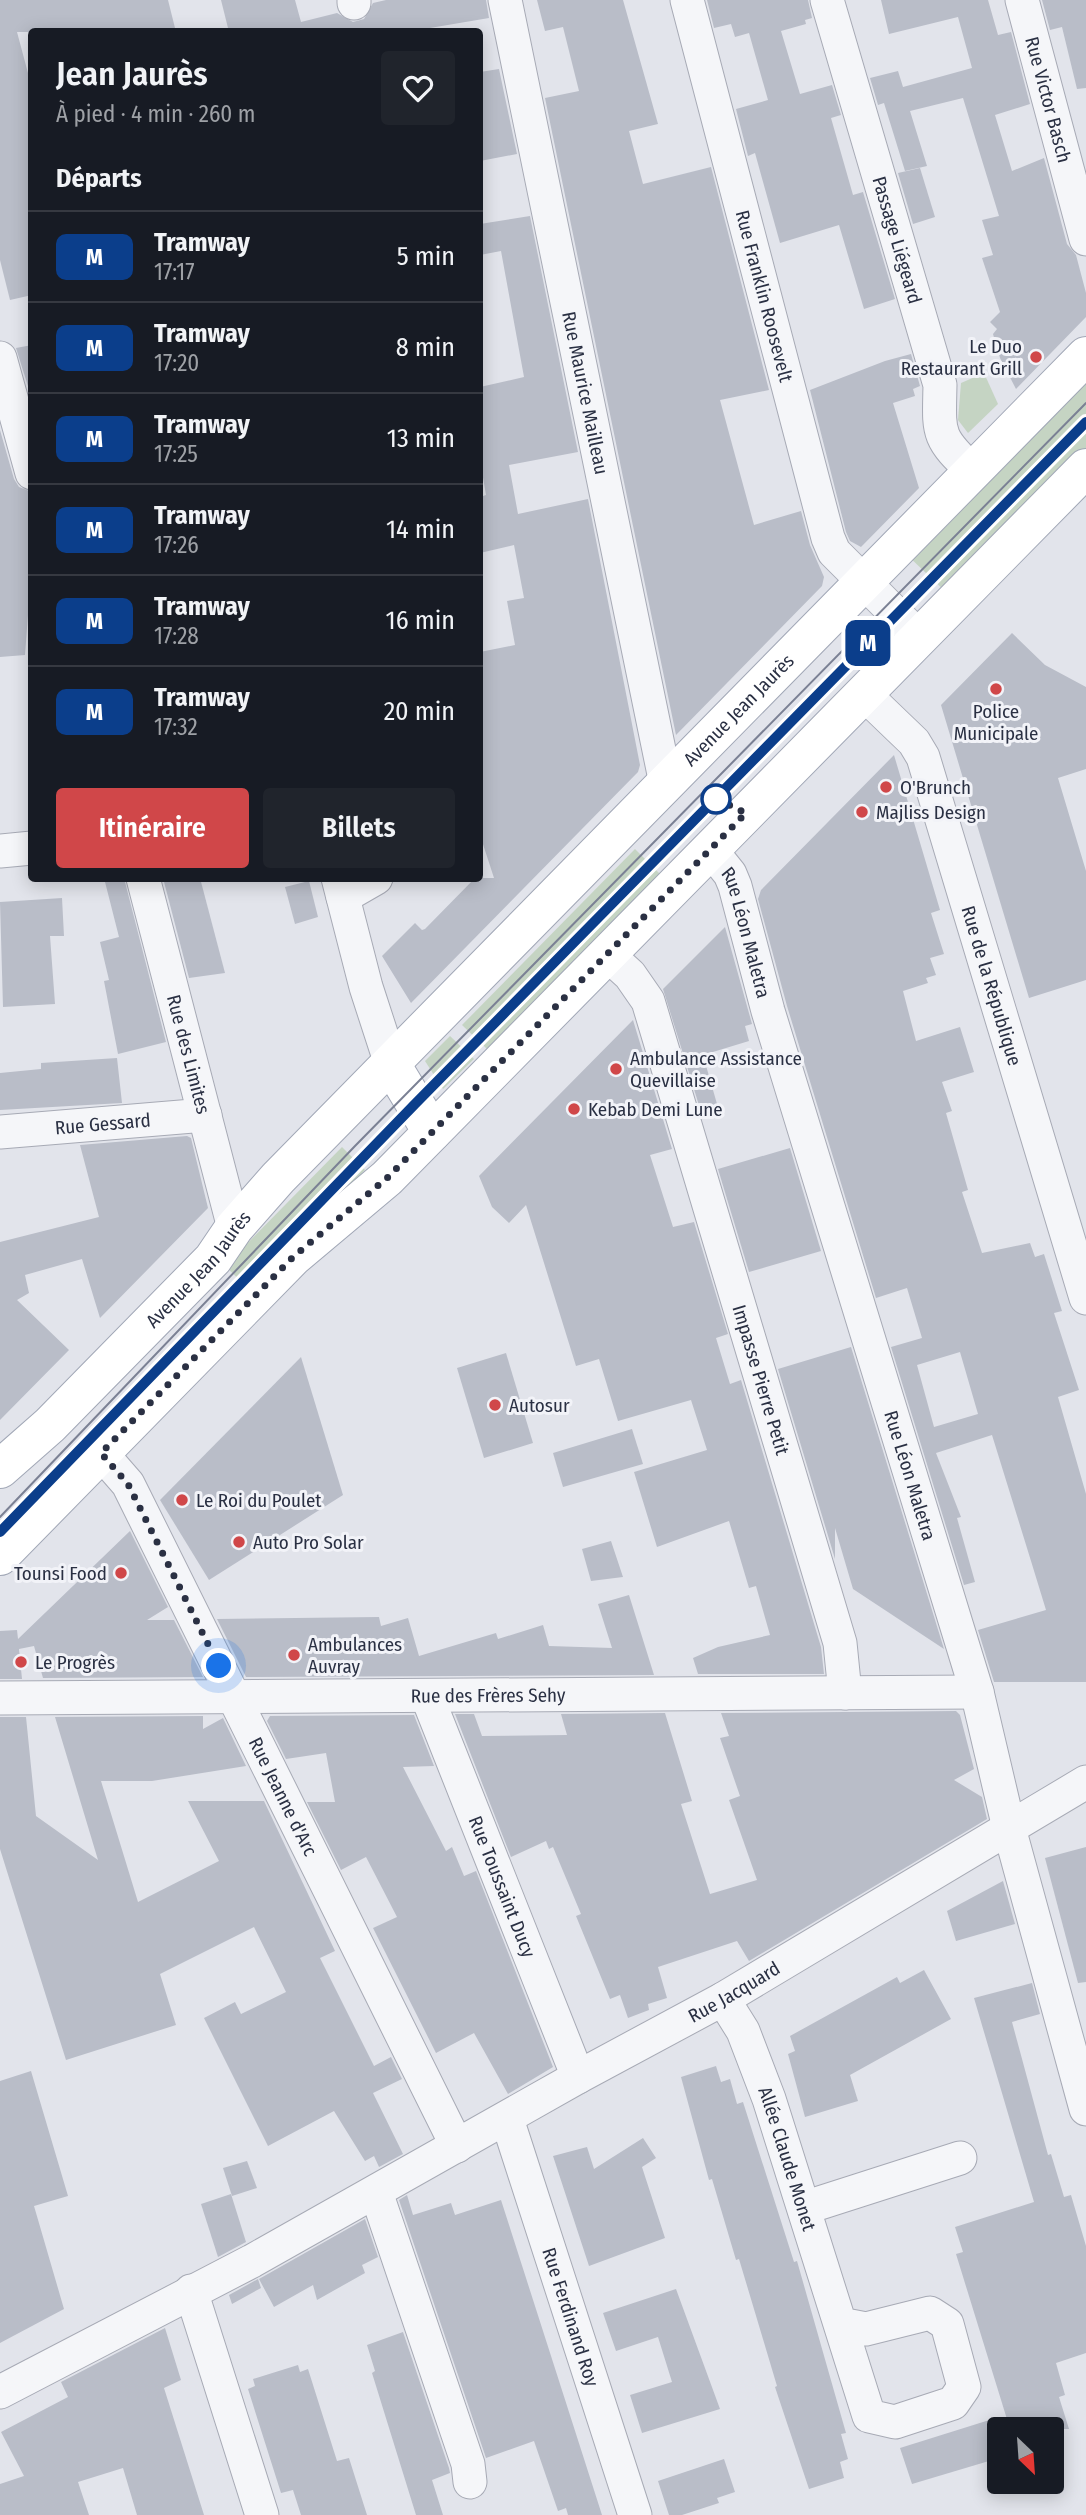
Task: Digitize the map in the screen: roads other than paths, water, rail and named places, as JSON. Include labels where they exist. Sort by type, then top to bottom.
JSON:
[{"type":"main road","name":"Avenue Jean Jaurès","points":[[0,1469],[50,1425],[214,1259],[234,1228],[278,1178],[1086,356]]},
{"type":"main road","points":[[0,1556],[293,1257],[387,1178],[1086,468]]},
{"type":"main road","points":[[391,1064],[432,1132]]},
{"type":"street","name":"Rue Maurice Mailleau","points":[[505,0],[666,784]]},
{"type":"street","name":"Rue Franklin Roosevelt","points":[[687,0],[823,520],[834,552],[918,636]]},
{"type":"street","name":"Passage Liégeard","points":[[827,0],[940,385],[938,427],[944,441],[973,471]]},
{"type":"street","name":"Rue Victor Basch","points":[[1022,0],[1086,239]]},
{"type":"street","points":[[1,363],[28,459]]},
{"type":"street","name":"Rue de la République","points":[[863,693],[914,742],[923,757],[1086,1298]]},
{"type":"street","points":[[0,851],[28,848]]},
{"type":"street","name":"Rue Léon Maletra","points":[[710,849],[730,874],[735,886],[768,1011],[977,1692],[1009,1828],[1086,2109]]},
{"type":"street","name":"Rue des Limites","points":[[144,882],[234,1228]]},
{"type":"street","points":[[362,882],[340,888],[366,987],[391,1064]]},
{"type":"street","name":"Impasse Pierre Petit","points":[[607,954],[630,975],[648,1002],[840,1643],[845,1693]]},
{"type":"street","name":"Rue Gessard","points":[[0,1132],[205,1115]]},
{"type":"street","name":"Rue Jeanne d'Arc","points":[[101,1453],[128,1484],[457,2146]]},
{"type":"street","name":"Rue des Frères Sehy","points":[[0,1698],[977,1692]]},
{"type":"street","name":"Rue Toussaint Ducy","points":[[427,1696],[578,2077]]},
{"type":"street","name":"Rue Jacquard","points":[[0,2392],[252,2261],[578,2077],[723,1999],[1086,1782]]},
{"type":"street","name":"Allée Claude Monet","points":[[723,1999],[743,2031],[765,2088],[840,2324]]},
{"type":"street","name":"Rue Ferdinand Roy","points":[[506,2119],[635,2515]]},
{"type":"street","points":[[804,2208],[960,2158]]},
{"type":"street","points":[[376,2192],[464,2451],[470,2482]]},
{"type":"street","points":[[177,2298],[262,2515]]},
{"type":"tram line","points":[[0,1517],[355,1146],[1086,403]]},
{"type":"tram line","points":[[0,1532],[471,1046],[1086,422]]},
{"type":"tram line","name":"M","points":[[0,1532],[415,1104],[1086,422]]},
{"type":"place","name":"Le Duo Restaurant Grill","points":[[1036,357]]},
{"type":"place","name":"Police Municipale","points":[[996,689]]},
{"type":"place","name":"O'Brunch","points":[[886,787]]},
{"type":"place","name":"Majliss Design","points":[[862,812]]},
{"type":"place","name":"Ambulance Assistance Quevillaise","points":[[616,1069]]},
{"type":"place","name":"Kebab Demi Lune","points":[[574,1109]]},
{"type":"place","name":"Autosur","points":[[495,1405]]},
{"type":"place","name":"Le Roi du Poulet","points":[[182,1500]]},
{"type":"place","name":"Auto Pro Solar","points":[[239,1542]]},
{"type":"place","name":"Tounsi Food","points":[[121,1573]]},
{"type":"place","name":"Ambulances Auvray","points":[[294,1655]]},
{"type":"place","name":"Le Progrès","points":[[21,1662]]}]
